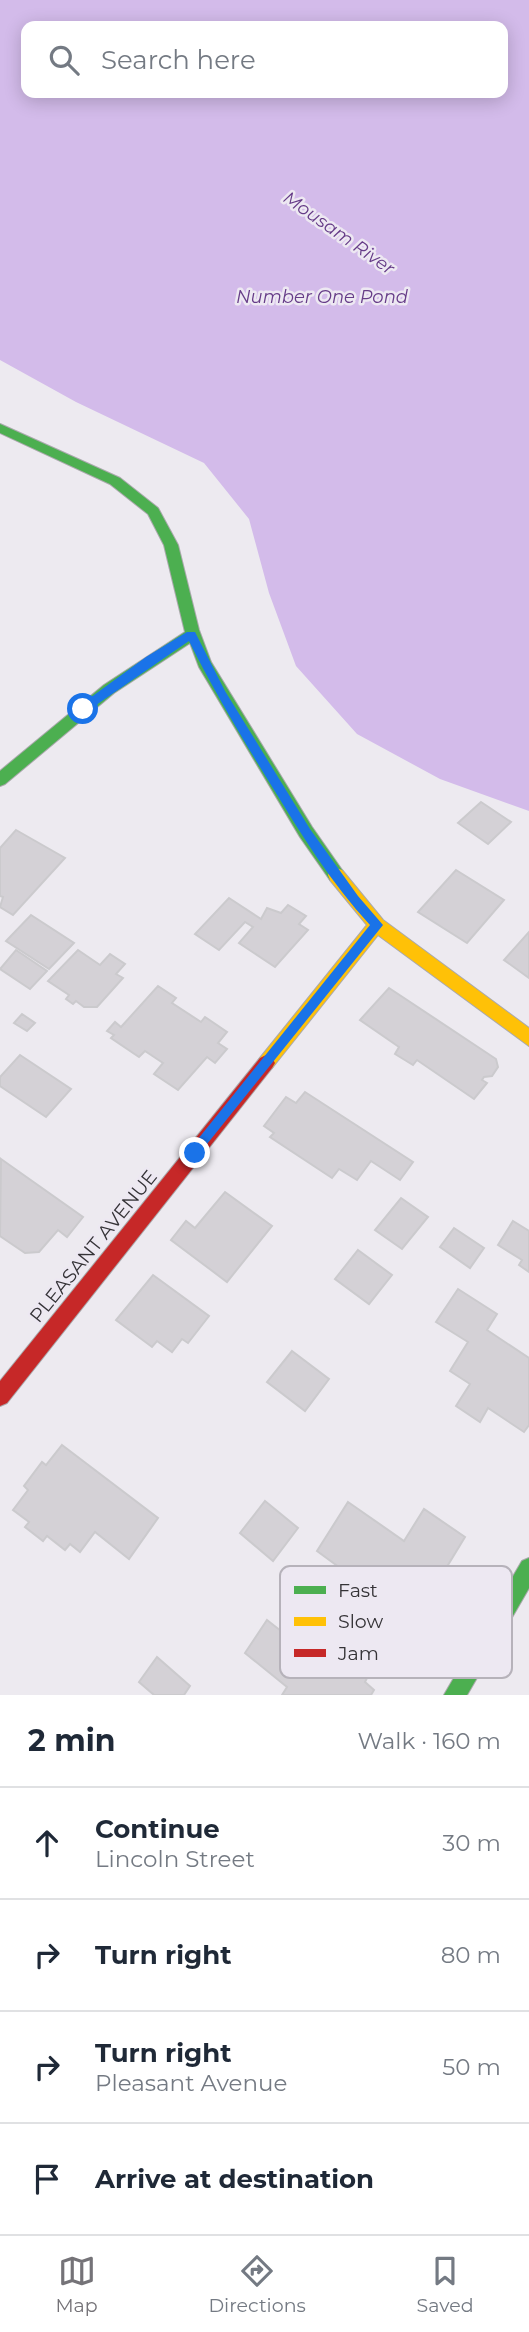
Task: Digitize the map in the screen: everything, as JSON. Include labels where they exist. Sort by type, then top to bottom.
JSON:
[{"type":"street","points":[[0,428],[109,479],[151,508],[170,543],[191,635],[221,693],[306,832],[341,882],[377,925],[529,1038]]},
{"type":"street","points":[[0,780],[109,689],[191,635]]},
{"type":"street","name":"PLEASANT AVENUE","points":[[0,1396],[377,925]]},
{"type":"street","points":[[512,1598],[529,1569]]},
{"type":"street","points":[[455,1695],[465,1678]]},
{"type":"water","name":"Number One Pond","points":[[0,0],[529,0],[529,811],[440,779],[357,734],[296,666],[269,593],[249,519],[204,463],[76,402],[0,360]]},
{"type":"building","points":[[481,802],[511,822],[488,844],[458,823]]},
{"type":"building","points":[[16,830],[65,858],[13,915],[0,907],[3,897],[0,896],[0,848]]},
{"type":"building","points":[[456,870],[504,900],[467,943],[418,912]]},
{"type":"building","points":[[229,898],[261,919],[267,908],[281,913],[288,905],[306,916],[299,924],[308,930],[275,967],[239,943],[253,927],[245,922],[219,950],[195,934]]},
{"type":"building","points":[[31,915],[74,943],[49,969],[6,941]]},
{"type":"building","points":[[529,932],[529,978],[504,960]]},
{"type":"building","points":[[16,950],[47,971],[30,989],[0,969]]},
{"type":"building","points":[[78,950],[100,965],[110,954],[125,964],[116,974],[123,978],[97,1007],[84,1007],[76,1001],[73,1004],[66,999],[69,995],[48,981]]},
{"type":"building","points":[[158,986],[176,998],[172,1003],[201,1022],[205,1017],[227,1032],[218,1043],[227,1049],[215,1063],[207,1057],[178,1090],[154,1074],[163,1063],[145,1051],[139,1057],[111,1038],[114,1035],[107,1031],[115,1022],[121,1027]]},
{"type":"building","points":[[389,988],[496,1059],[498,1067],[492,1076],[484,1077],[482,1080],[487,1083],[474,1099],[417,1060],[413,1065],[395,1054],[399,1047],[360,1020]]},
{"type":"building","points":[[22,1014],[35,1023],[27,1031],[14,1023]]},
{"type":"building","points":[[20,1055],[71,1089],[46,1117],[0,1086],[0,1077]]},
{"type":"building","points":[[305,1092],[413,1162],[400,1180],[371,1161],[357,1180],[339,1169],[332,1178],[270,1137],[274,1133],[264,1126],[286,1097],[296,1103]]},
{"type":"building","points":[[1,1159],[83,1217],[67,1237],[58,1230],[39,1252],[25,1253],[0,1236]]},
{"type":"building","points":[[225,1192],[272,1226],[227,1282],[171,1240],[186,1221],[195,1228]]},
{"type":"building","points":[[401,1198],[428,1217],[402,1249],[375,1230]]},
{"type":"building","points":[[513,1221],[529,1231],[529,1272],[519,1265],[522,1260],[498,1245]]},
{"type":"building","points":[[454,1228],[484,1248],[470,1268],[440,1247]]},
{"type":"building","points":[[358,1250],[392,1275],[369,1304],[335,1279]]},
{"type":"building","points":[[153,1275],[209,1316],[188,1343],[182,1339],[172,1352],[157,1341],[152,1347],[116,1320]]},
{"type":"building","points":[[458,1289],[497,1314],[487,1330],[529,1358],[529,1425],[524,1432],[488,1408],[480,1422],[456,1406],[470,1384],[450,1371],[468,1342],[436,1322]]},
{"type":"building","points":[[292,1351],[329,1379],[305,1411],[267,1382]]},
{"type":"building","points":[[62,1445],[158,1518],[129,1559],[95,1532],[80,1552],[70,1544],[65,1550],[47,1536],[43,1541],[25,1527],[29,1522],[13,1510],[28,1490],[24,1486],[42,1462],[46,1465]]},
{"type":"building","points":[[265,1501],[298,1528],[273,1561],[240,1533]]},
{"type":"building","points":[[348,1502],[404,1541],[424,1509],[465,1537],[447,1566],[337,1566],[317,1551]]},
{"type":"building","points":[[267,1620],[280,1630],[280,1678],[367,1678],[365,1682],[374,1690],[371,1695],[282,1695],[287,1687],[245,1653]]},
{"type":"building","points":[[157,1657],[190,1686],[184,1695],[154,1695],[139,1682]]},
{"type":"traffic: fast","points":[[0,428],[115,481],[153,511],[171,545],[192,630],[204,663],[306,832],[336,875]]},
{"type":"traffic: fast","points":[[0,780],[109,689],[191,635]]},
{"type":"traffic: fast","points":[[512,1597],[529,1568]]},
{"type":"traffic: fast","points":[[455,1695],[465,1678]]},
{"type":"traffic: slow","points":[[336,875],[377,925],[529,1038]]},
{"type":"traffic: slow","points":[[266,1063],[377,925]]},
{"type":"traffic: jam","points":[[0,1396],[266,1063]]},
{"type":"route","points":[[83,709],[150,660],[191,635],[221,693],[306,832],[328,865],[377,925],[195,1153]]},
{"type":"water label","name":"Mousam River","points":[[339,233]]}]
